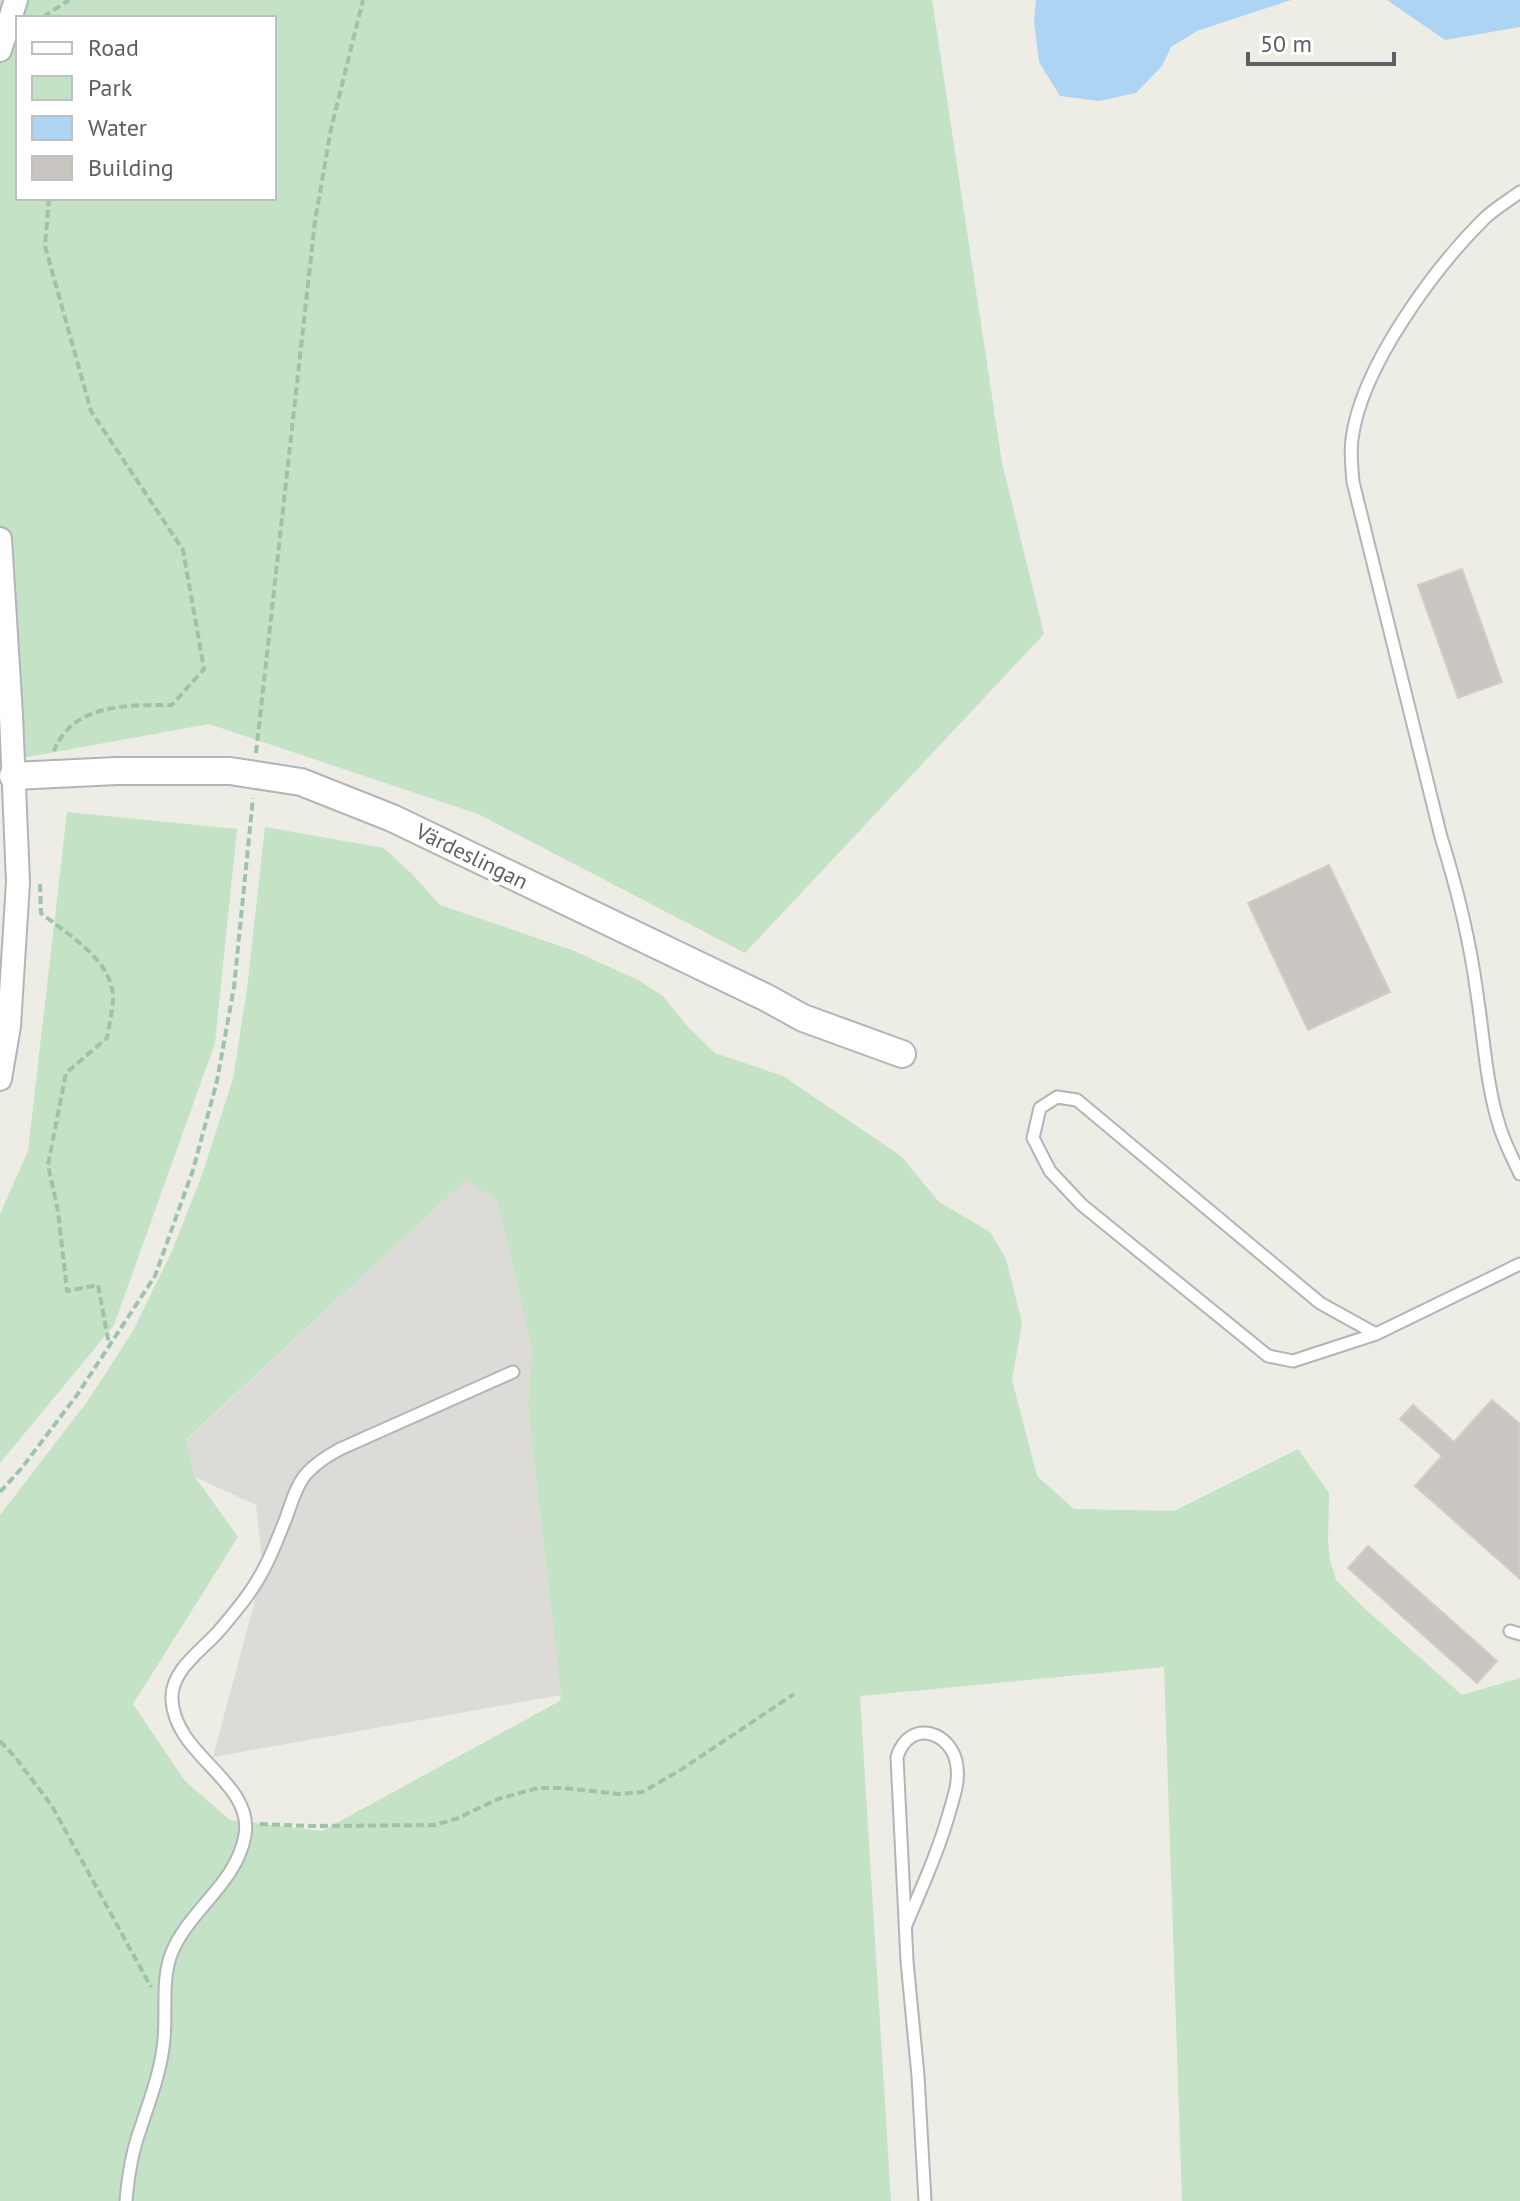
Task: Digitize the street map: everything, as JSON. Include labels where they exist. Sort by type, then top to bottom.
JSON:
[{"type":"street","points":[[0,50],[16,0]]},
{"type":"street","points":[[0,539],[18,882],[9,1026],[0,1079]]},
{"type":"street","name":"Värdeslingan","points":[[13,776],[230,771],[301,782],[392,818],[803,1018],[902,1054]]},
{"type":"lane","points":[[1520,192],[1488,215],[1443,263],[1411,308],[1369,384],[1352,439],[1351,461],[1353,482],[1462,917],[1478,997],[1482,1045],[1500,1128],[1520,1174]]},
{"type":"lane","points":[[1376,1334],[1320,1303],[1077,1100],[1057,1097],[1040,1108],[1033,1138],[1050,1171],[1082,1205],[1268,1356],[1293,1361],[1376,1334],[1520,1264]]},
{"type":"lane","points":[[126,2201],[127,2180],[164,2046],[170,1957],[180,1935],[236,1863],[245,1835],[245,1823],[232,1790],[183,1735],[172,1699],[175,1682],[192,1657],[217,1633],[251,1590],[264,1569],[304,1476],[320,1460],[513,1372]]},
{"type":"lane","points":[[906,1925],[930,1870],[957,1785],[957,1765],[952,1749],[927,1733],[913,1735],[901,1743],[897,1757],[909,1998],[918,2076],[925,2201]]},
{"type":"path","points":[[46,16],[69,0]]},
{"type":"path","points":[[0,1492],[77,1395],[155,1276],[193,1170],[217,1081],[234,987],[315,221],[331,129],[363,0]]},
{"type":"path","points":[[245,1823],[434,1825],[456,1819],[498,1799],[538,1788],[620,1794],[642,1792],[794,1694]]},
{"type":"path","points":[[0,1741],[52,1806],[166,2016]]},
{"type":"shaded area","points":[[466,1180],[497,1200],[532,1348],[528,1407],[561,1695],[213,1757],[263,1570],[256,1505],[195,1477],[186,1441]]},
{"type":"green space","points":[[0,0],[932,0],[1002,463],[1044,634],[745,953],[478,814],[209,724],[0,762]]},
{"type":"green space","points":[[67,812],[237,829],[215,1043],[114,1325],[0,1463],[0,1214],[28,1151]]},
{"type":"green space","points":[[265,827],[384,848],[440,905],[572,950],[638,980],[663,996],[715,1053],[783,1076],[901,1156],[939,1202],[990,1232],[1006,1259],[1022,1323],[1012,1380],[1037,1476],[1074,1509],[1174,1511],[1298,1449],[1329,1493],[1328,1540],[1336,1580],[1462,1695],[1520,1678],[1520,2201],[1182,2201],[1164,1667],[860,1696],[891,2201],[0,2201],[0,1515],[87,1402],[133,1331],[172,1251],[202,1175],[233,1079],[247,989]],"holes":[[[466,1180],[497,1200],[532,1348],[528,1407],[560,1701],[322,1831],[230,1820],[185,1781],[133,1704],[238,1537],[195,1477],[186,1440]]]},
{"type":"water","points":[[1036,0],[1291,0],[1197,31],[1171,47],[1162,66],[1136,93],[1099,101],[1060,96],[1039,62],[1034,21]]},
{"type":"water","points":[[1387,0],[1520,0],[1520,27],[1445,40]]},
{"type":"building","points":[[1462,569],[1502,682],[1458,698],[1418,585]]},
{"type":"building","points":[[1329,865],[1390,992],[1308,1030],[1248,903]]},
{"type":"building","points":[[1492,1400],[1520,1424],[1520,1579],[1415,1486],[1442,1456],[1400,1419],[1413,1405],[1454,1442]]},
{"type":"building","points":[[1368,1546],[1497,1661],[1477,1683],[1348,1568]]}]
